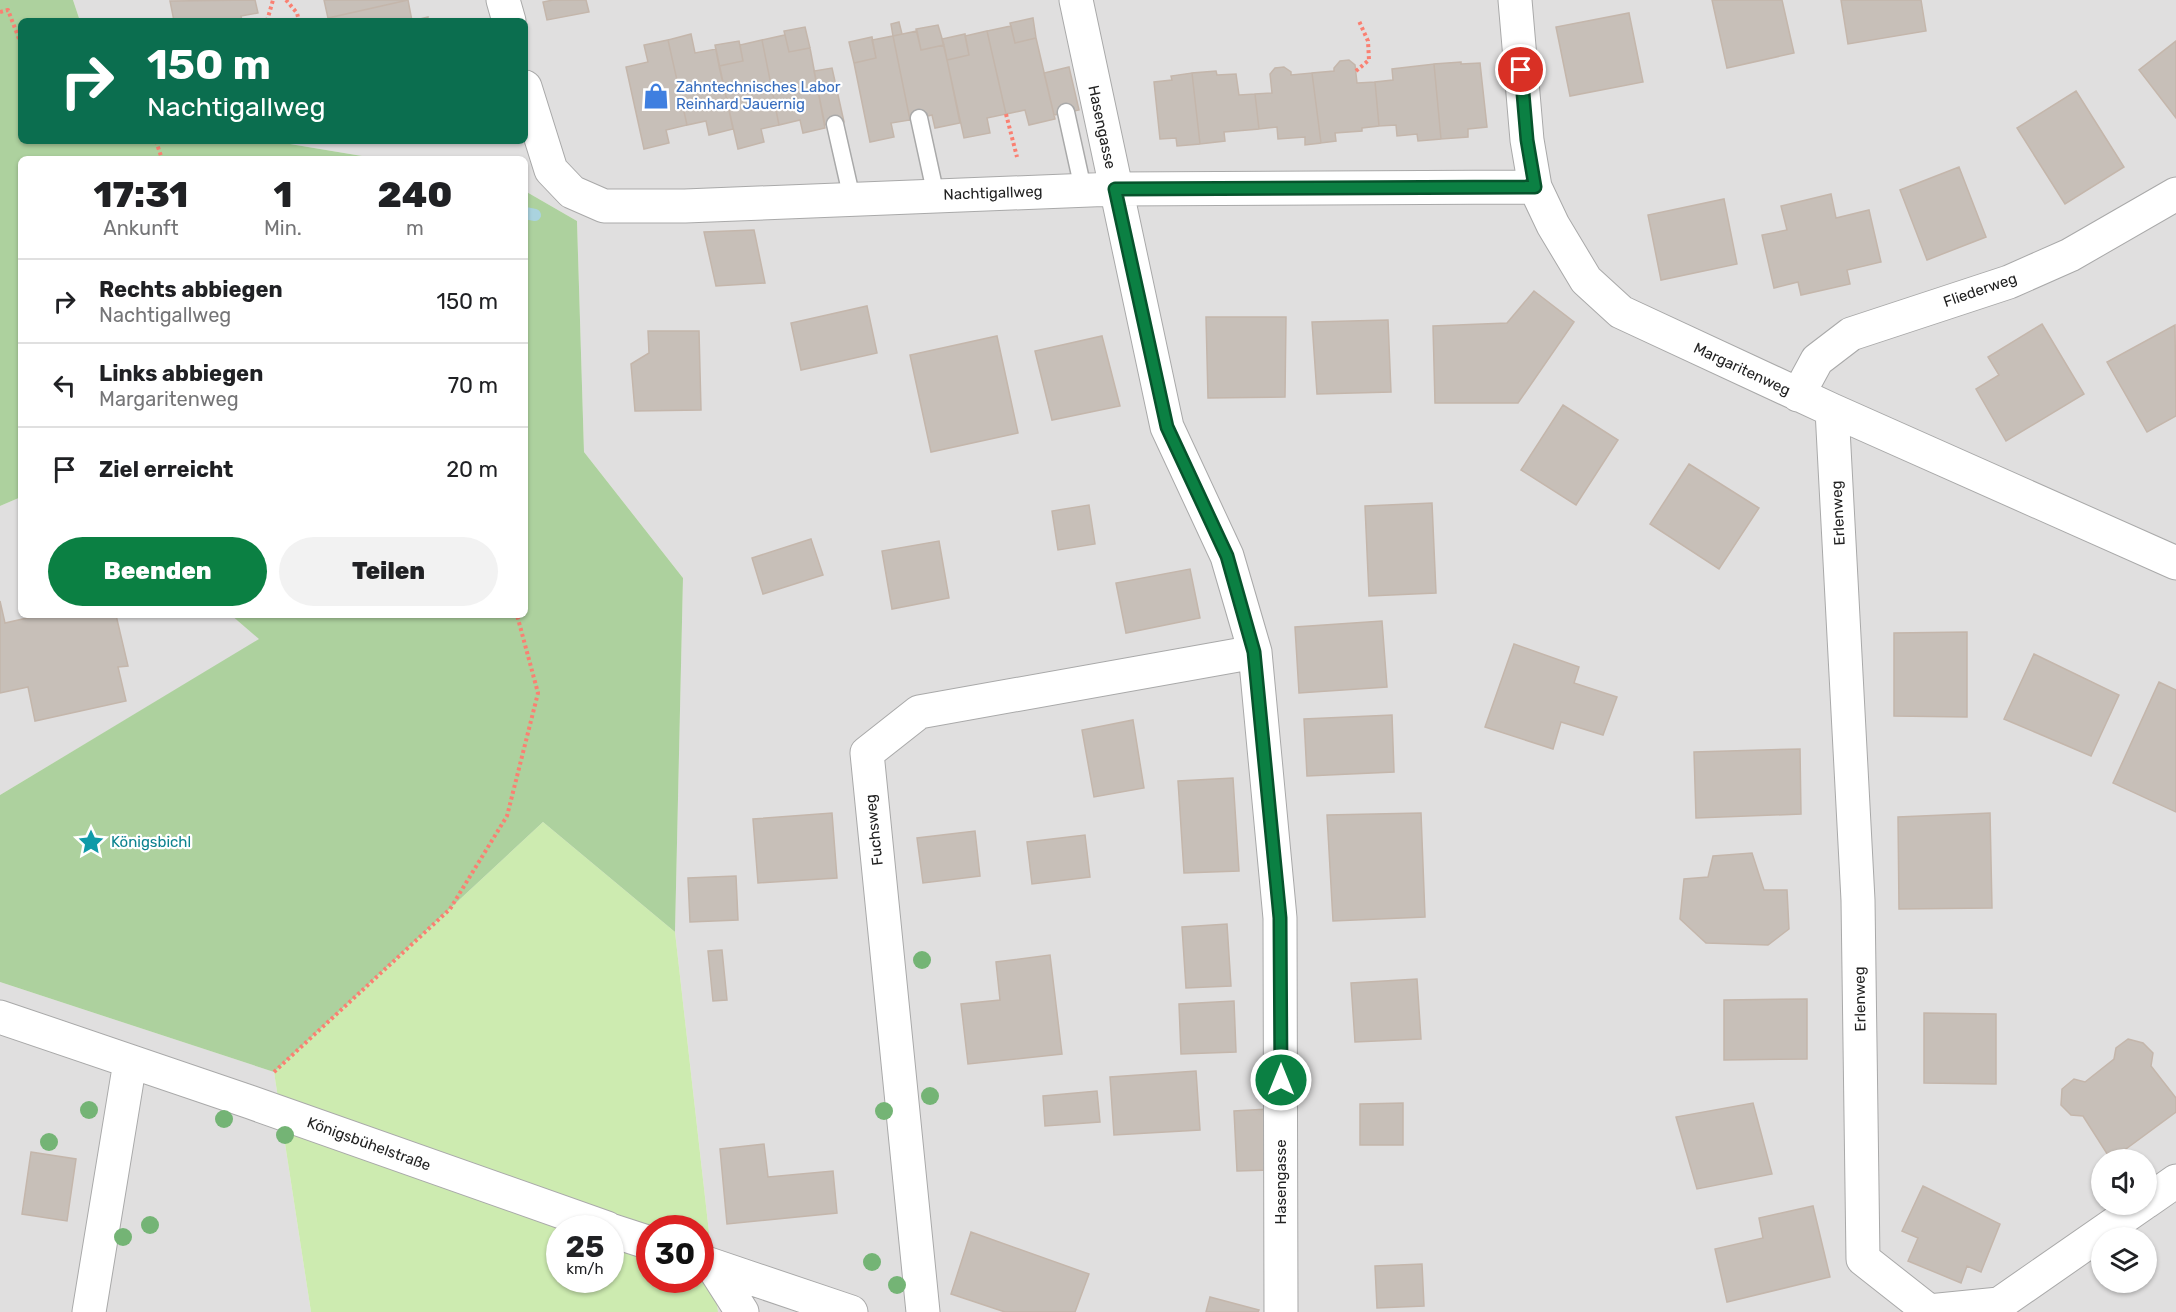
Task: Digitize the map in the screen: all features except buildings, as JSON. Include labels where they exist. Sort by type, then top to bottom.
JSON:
[{"type":"street","points":[[503,0],[507,18]]},
{"type":"street","name":"Hasengasse","points":[[1076,0],[1167,427],[1227,556],[1254,652],[1280,918],[1281,1312]]},
{"type":"street","name":"Margaritenweg","points":[[1515,0],[1527,140],[1535,187],[1553,225],[1586,280],[1621,312],[1798,395],[2176,563]]},
{"type":"street","name":"Nachtigallweg","points":[[528,97],[551,170],[572,192],[604,206],[685,206],[1083,189],[1535,187]]},
{"type":"street","name":"Fliederweg","points":[[1798,395],[1816,360],[1851,334],[2009,282],[2060,260],[2176,194]]},
{"type":"street","name":"Erlenweg","points":[[1832,410],[1858,900],[1863,1259],[1929,1311],[1999,1304],[2127,1215]]},
{"type":"street","name":"Fuchsweg","points":[[923,1312],[867,753],[919,712],[1254,652]]},
{"type":"street","name":"Königsbühelstraße","points":[[0,1017],[250,1102],[569,1215]]},
{"type":"street","points":[[89,1312],[130,1062]]},
{"type":"street","points":[[2157,1195],[2176,1182]]},
{"type":"street","points":[[714,1266],[851,1312]]},
{"type":"street","points":[[714,1274],[742,1312]]},
{"type":"lane","points":[[1066,112],[1083,189]]},
{"type":"lane","points":[[919,118],[936,195]]},
{"type":"lane","points":[[835,124],[852,199]]},
{"type":"path","points":[[268,18],[273,0]]},
{"type":"path","points":[[286,0],[297,13],[298,18]]},
{"type":"path","points":[[0,12],[8,10],[18,36]]},
{"type":"path","points":[[1356,71],[1369,60],[1368,41],[1359,21]]},
{"type":"path","points":[[250,1102],[274,1072],[450,909],[507,816],[538,693],[519,618]]},
{"type":"shaded area","points":[[73,0],[2176,0],[2176,1312],[718,1312],[714,1277],[714,1215],[707,1215],[675,932],[683,578],[584,452],[577,221],[528,193],[528,156],[362,156],[290,144],[528,144],[528,18],[79,18]]},
{"type":"shaded area","points":[[18,498],[18,618],[235,618],[260,639],[0,795],[0,506]]},
{"type":"shaded area","points":[[0,982],[274,1072],[311,1312],[0,1312]]},
{"type":"green space","points":[[0,0],[73,0],[79,18],[18,18],[18,144],[290,144],[362,156],[18,156],[18,498],[0,506]]},
{"type":"green space","points":[[528,193],[577,221],[584,452],[683,578],[675,932],[543,822],[274,1072],[0,982],[0,795],[259,639],[234,618],[528,618]]},
{"type":"green space","points":[[543,822],[675,932],[707,1215],[636,1215],[636,1293],[714,1293],[714,1277],[718,1312],[311,1312],[274,1072]]},
{"type":"waterway","points":[[528,214],[535,215]]},
{"type":"place","name":"Zahntechnisches Labor Reinhard Jauernig","points":[[656,96]]},
{"type":"place","name":"Königsbichl","points":[[91,842]]},
{"type":"route","points":[[1281,1080],[1280,918],[1254,652],[1227,556],[1167,427],[1115,189],[1535,187],[1527,140],[1521,70]]}]
